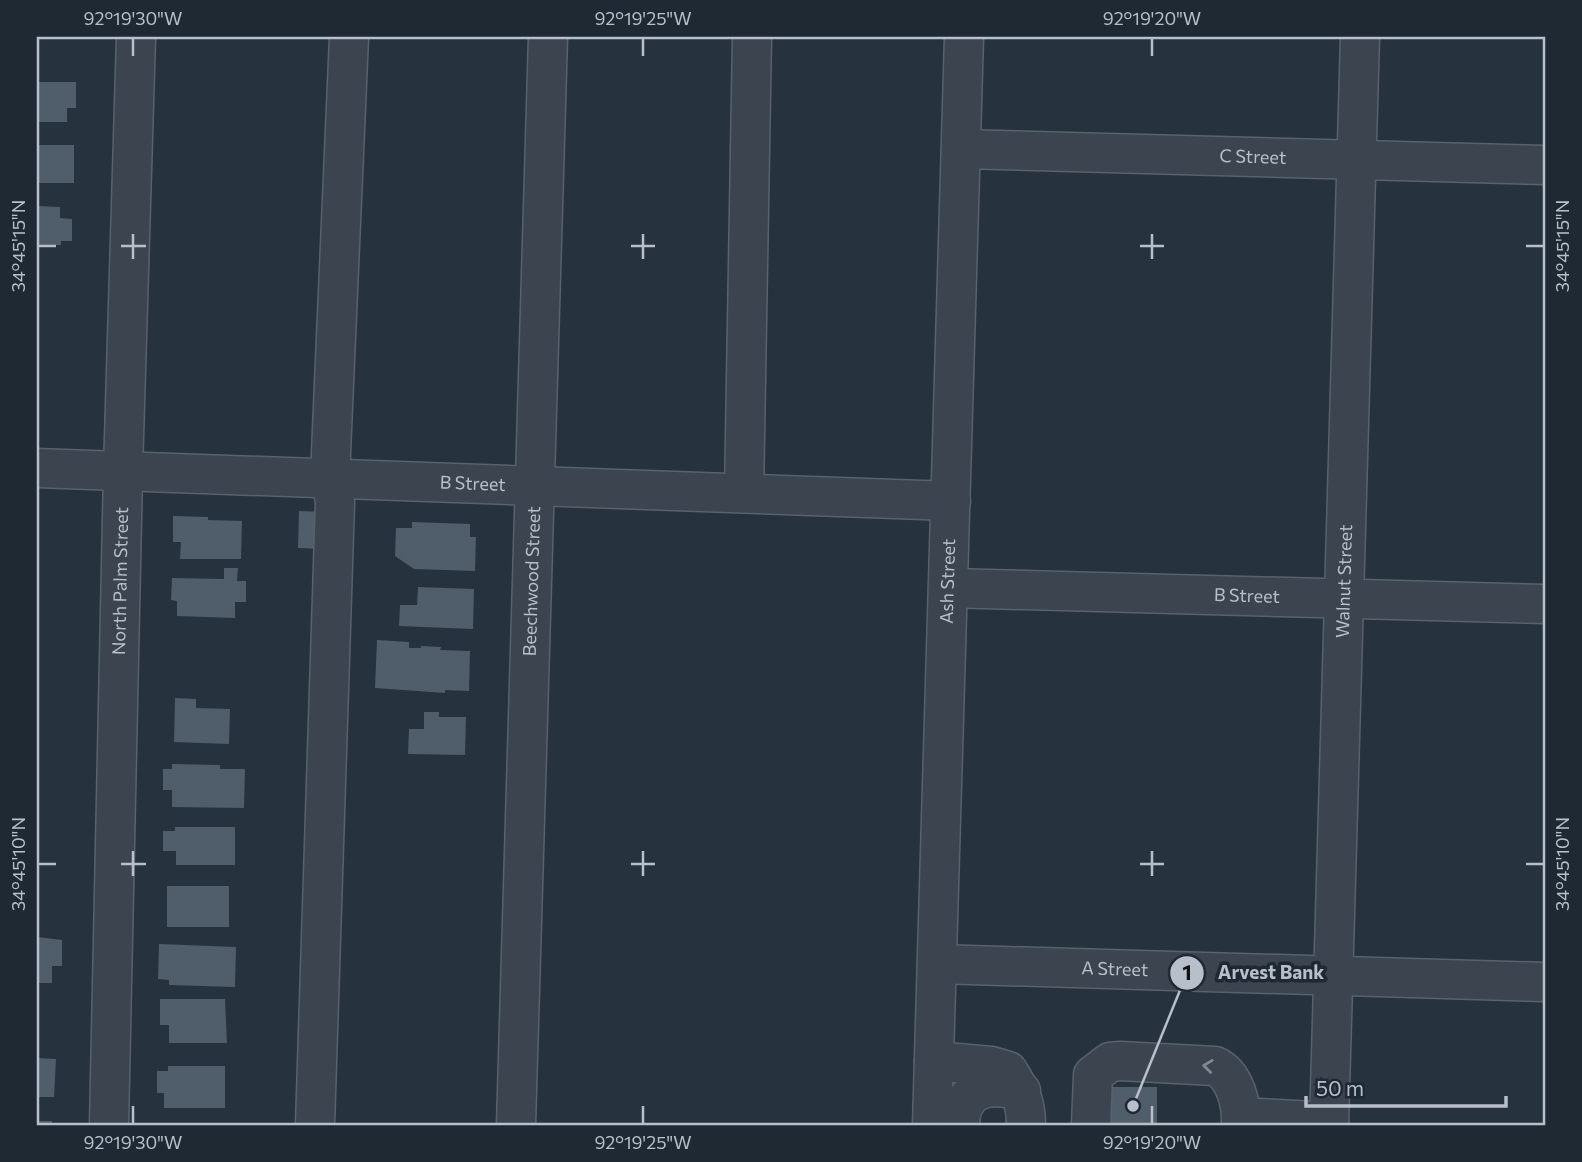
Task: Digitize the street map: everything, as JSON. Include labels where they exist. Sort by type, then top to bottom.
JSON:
[{"type":"street","name":"North Palm Street","points":[[109,1125],[123,471],[136,37]]},
{"type":"street","points":[[315,1125],[335,502],[331,479],[349,37]]},
{"type":"street","name":"Beechwood Street","points":[[516,1125],[548,37]]},
{"type":"street","points":[[744,493],[752,37]]},
{"type":"street","name":"Ash Street","points":[[932,1125],[964,37]]},
{"type":"street","name":"Walnut Street","points":[[1329,1123],[1360,37]]},
{"type":"street","name":"C Street","points":[[961,149],[1545,165]]},
{"type":"street","name":"B Street","points":[[37,468],[951,501]]},
{"type":"street","name":"B Street","points":[[948,588],[1545,604]]},
{"type":"street","name":"A Street","points":[[937,964],[1545,982]]},
{"type":"street","points":[[934,1061],[991,1066],[1008,1071],[1023,1108]]},
{"type":"street","points":[[1091,1125],[1093,1075],[1111,1062],[1120,1061],[1215,1066],[1230,1076],[1242,1121],[1329,1123]]},
{"type":"street","points":[[960,1125],[960,1113],[973,1093],[985,1087],[1004,1087],[1023,1108]]},
{"type":"building","points":[[37,82],[76,82],[76,108],[67,108],[67,122],[37,122]]},
{"type":"building","points":[[37,145],[74,145],[74,183],[37,183]]},
{"type":"building","points":[[37,206],[60,207],[60,218],[72,219],[72,241],[61,241],[61,245],[37,245]]},
{"type":"building","points":[[299,511],[325,512],[324,549],[298,548]]},
{"type":"building","points":[[173,516],[242,521],[241,559],[180,559],[181,542],[173,542]]},
{"type":"building","points":[[412,522],[470,524],[470,537],[476,537],[475,571],[414,569],[395,556],[396,528],[412,528]]},
{"type":"building","points":[[224,568],[238,568],[237,581],[246,581],[246,602],[235,602],[235,618],[177,616],[177,601],[171,600],[172,578],[224,579]]},
{"type":"building","points":[[418,587],[474,589],[473,629],[399,626],[400,605],[417,605]]},
{"type":"building","points":[[377,640],[409,642],[409,648],[421,646],[470,651],[469,691],[445,690],[445,693],[375,688]]},
{"type":"building","points":[[175,698],[196,699],[196,708],[230,709],[229,744],[174,742]]},
{"type":"building","points":[[424,712],[439,712],[439,717],[466,717],[465,755],[408,754],[409,729],[424,729]]},
{"type":"building","points":[[172,764],[220,765],[220,769],[245,769],[244,808],[172,807],[172,790],[163,790],[163,769],[172,769]]},
{"type":"building","points":[[175,827],[235,827],[235,865],[176,865],[176,851],[163,851],[163,831],[175,831]]},
{"type":"building","points":[[167,886],[229,886],[229,927],[167,927]]},
{"type":"building","points":[[37,937],[62,940],[62,966],[52,966],[52,983],[37,983]]},
{"type":"building","points":[[159,944],[236,947],[235,987],[169,985],[169,980],[158,979]]},
{"type":"building","points":[[160,999],[225,999],[227,1043],[169,1043],[169,1025],[160,1025]]},
{"type":"building","points":[[37,1058],[56,1059],[54,1097],[37,1097]]},
{"type":"building","points":[[168,1066],[225,1066],[225,1108],[164,1108],[164,1093],[157,1093],[157,1071],[168,1071]]},
{"type":"building","points":[[1109,1087],[1157,1087],[1157,1125],[1108,1125]]},
{"type":"building","points":[[37,1121],[52,1121],[52,1125],[37,1125]]},
{"type":"place","name":"Arvest Bank","points":[[1133,1106]]}]
